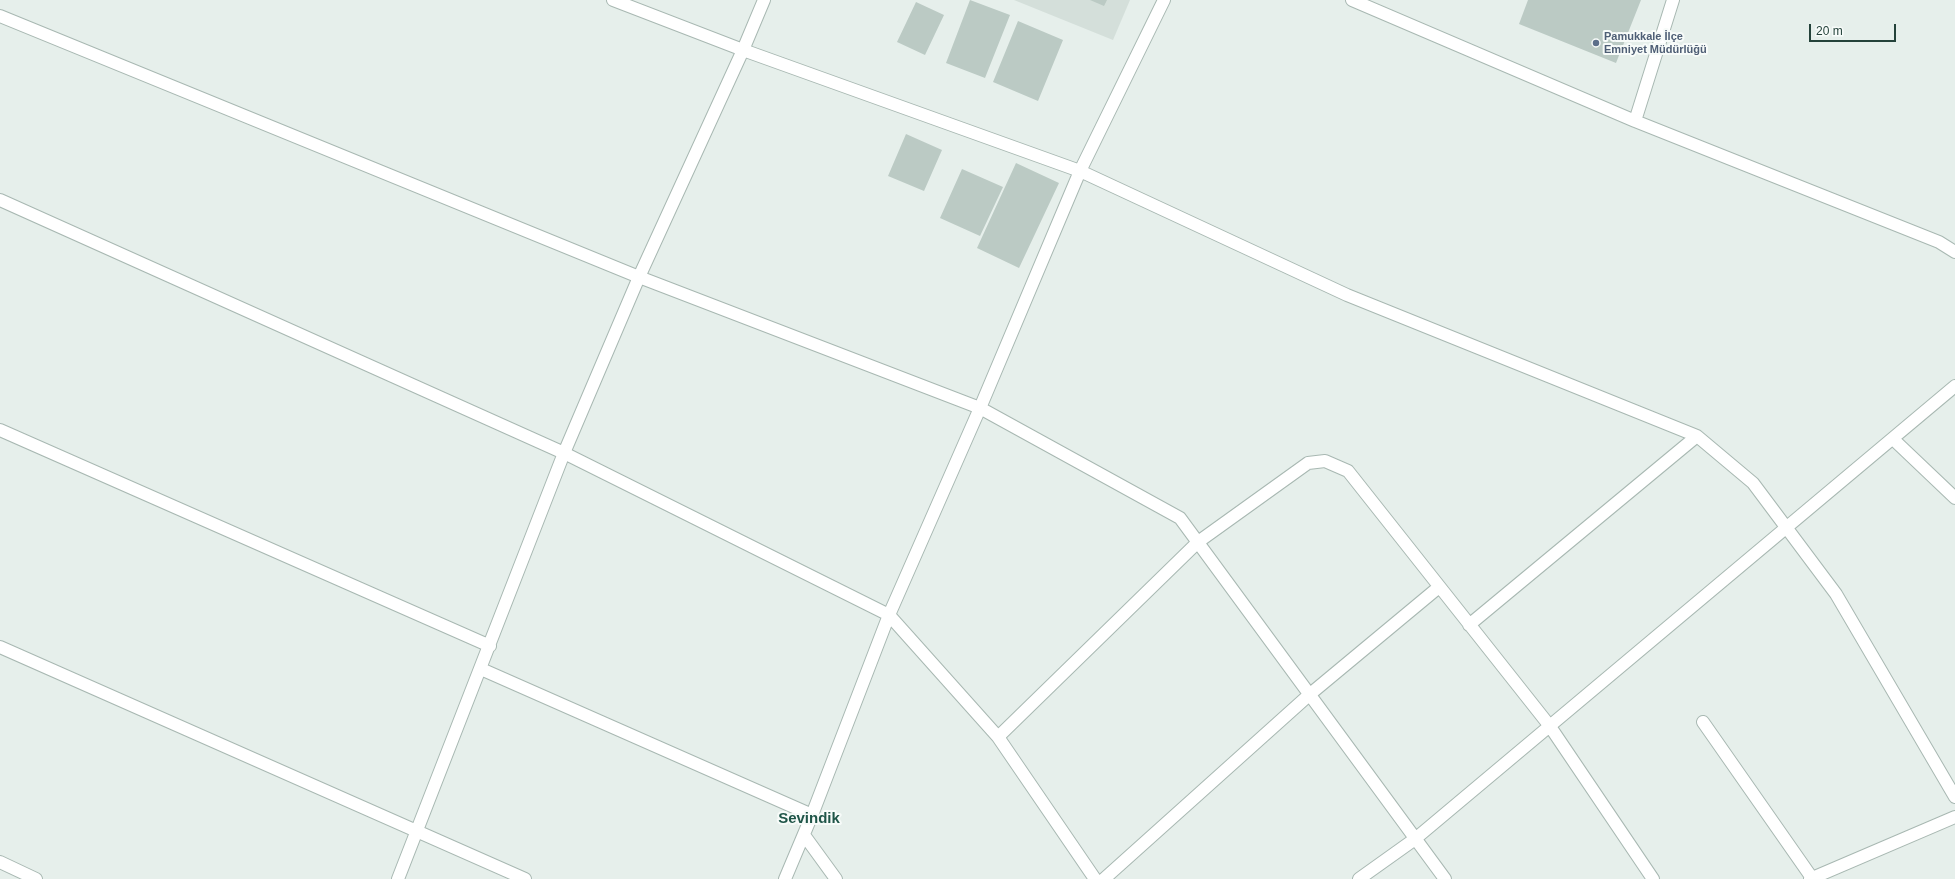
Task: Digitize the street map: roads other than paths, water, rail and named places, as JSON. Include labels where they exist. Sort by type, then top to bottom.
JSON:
[{"type":"street","points":[[613,0],[743,50],[1080,171],[1348,296],[1697,436],[1753,483],[1836,594],[1955,797]]},
{"type":"street","points":[[398,879],[418,832],[564,453],[639,277],[743,50],[764,0]]},
{"type":"street","points":[[785,879],[812,815],[889,615],[980,408],[1080,171],[1164,0]]},
{"type":"street","points":[[1352,0],[1635,120],[1938,242],[1955,252]]},
{"type":"street","points":[[1635,120],[1673,0]]},
{"type":"street","points":[[0,16],[639,277],[980,408],[1180,518],[1445,879]]},
{"type":"street","points":[[0,200],[564,453],[889,615],[998,737],[1095,879]]},
{"type":"street","points":[[1360,879],[1415,839],[1549,725],[1787,528],[1955,386]]},
{"type":"street","points":[[0,430],[490,646]]},
{"type":"street","points":[[1469,625],[1697,436]]},
{"type":"street","points":[[1893,438],[1955,498]]},
{"type":"street","points":[[998,737],[1198,542],[1308,463],[1325,461],[1348,471],[1549,725],[1653,879]]},
{"type":"street","points":[[1104,879],[1309,695],[1439,587]]},
{"type":"street","points":[[0,647],[525,879]]},
{"type":"street","points":[[481,669],[812,815]]},
{"type":"street","points":[[1703,722],[1811,879],[1955,817]]},
{"type":"street","points":[[804,835],[836,879]]},
{"type":"street","points":[[0,862],[36,879]]},
{"type":"place","name":"Pamukkale İlçe Emniyet Müdürlüğü","points":[[1596,43]]},
{"type":"district","name":"Sevindik","points":[[809,819]]}]
